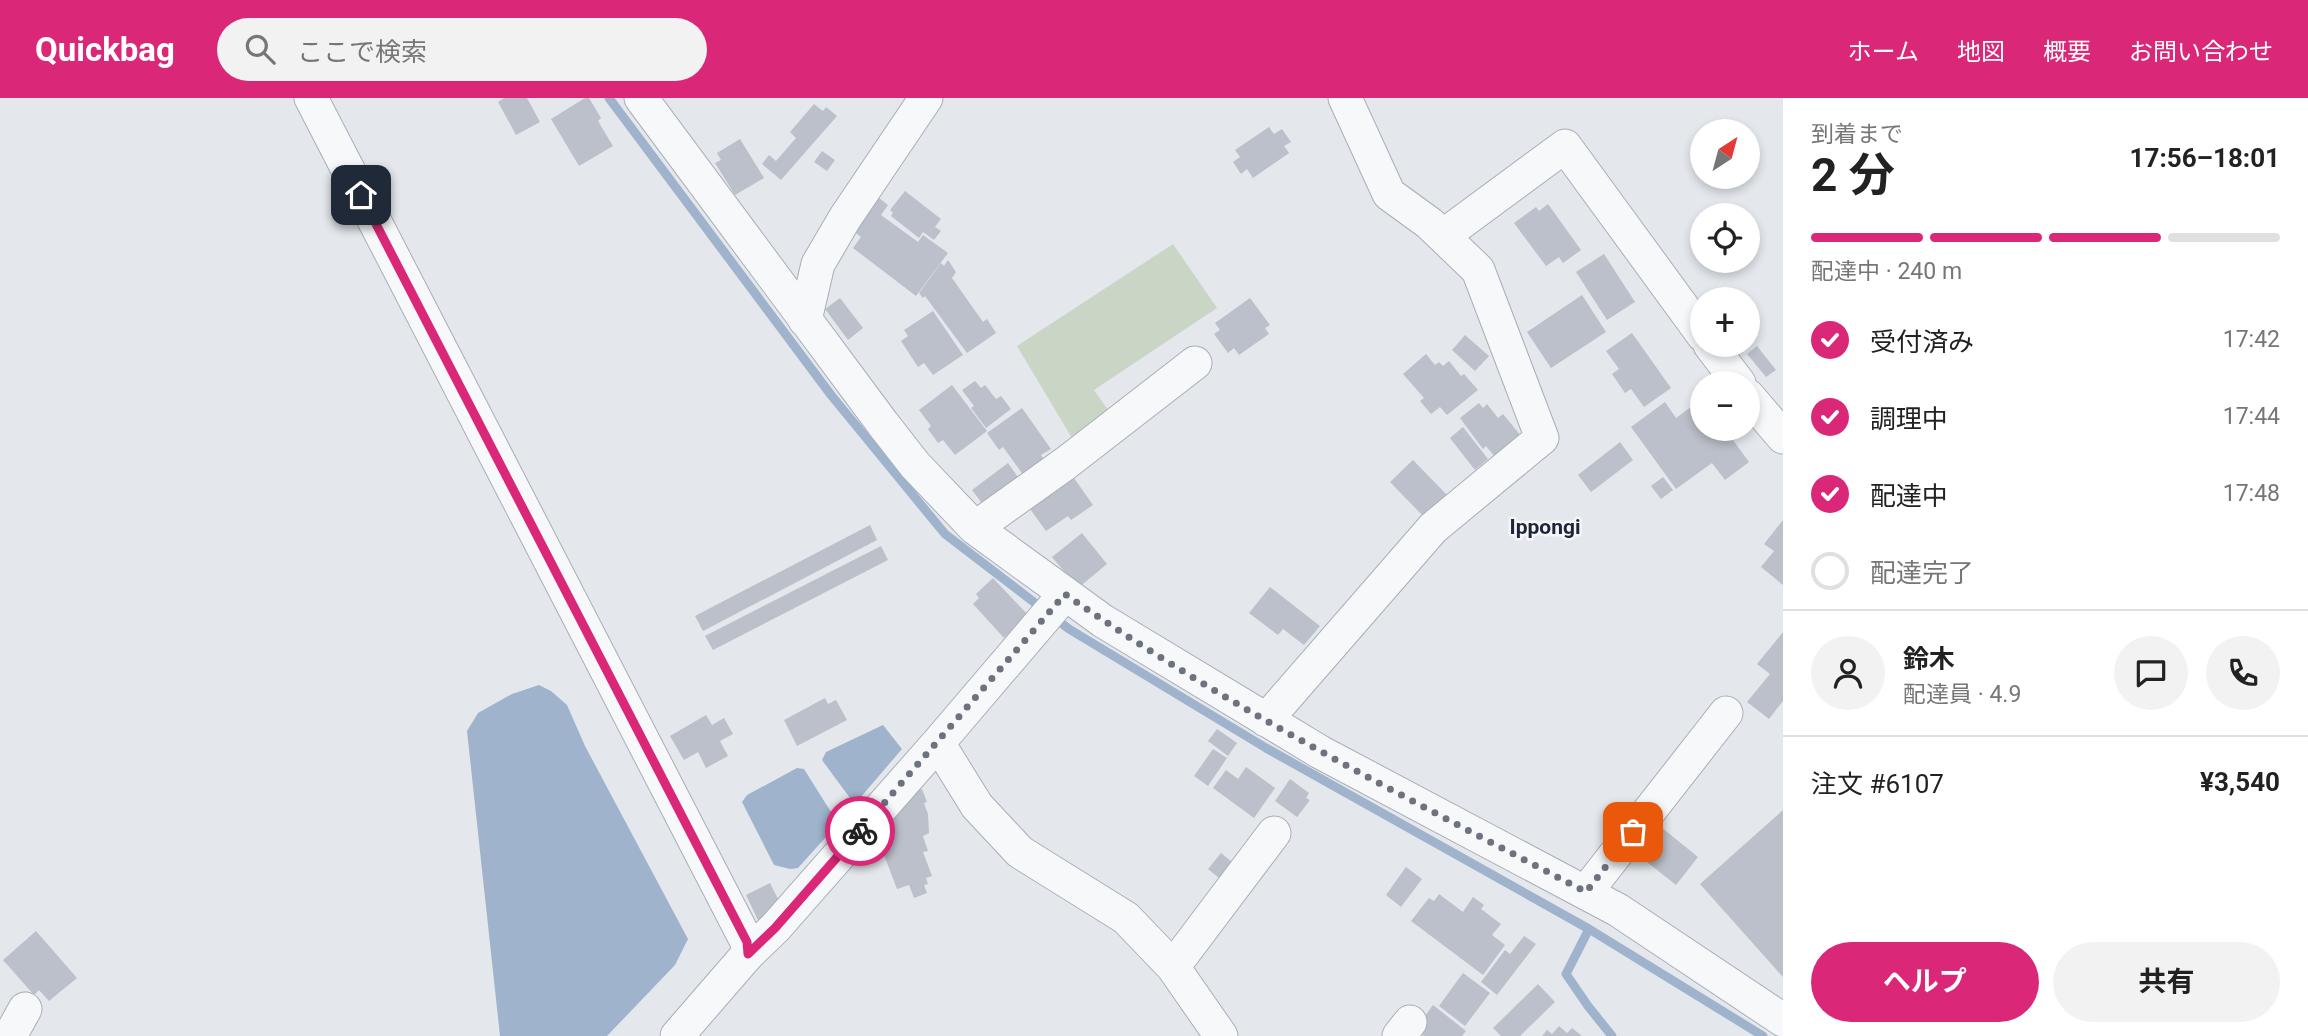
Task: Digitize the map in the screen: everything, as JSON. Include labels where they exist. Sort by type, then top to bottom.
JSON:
[{"type":"street","points":[[311,98],[747,942],[748,954]]},
{"type":"street","points":[[641,98],[915,466],[975,528],[1103,621],[1320,752],[1618,910],[1783,1020]]},
{"type":"street","points":[[805,320],[818,264],[845,218],[926,98]]},
{"type":"street","points":[[1266,720],[1433,528],[1542,438],[1478,270],[1443,236],[1389,194],[1345,98]]},
{"type":"street","points":[[1443,236],[1565,146],[1690,317]]},
{"type":"street","points":[[1719,357],[1730,371]]},
{"type":"street","points":[[975,528],[1066,463],[1195,363]]},
{"type":"street","points":[[1760,410],[1783,437]]},
{"type":"street","points":[[677,1036],[938,743],[1065,594]]},
{"type":"street","points":[[1586,892],[1726,713]]},
{"type":"street","points":[[938,743],[977,806],[1020,852],[1126,918],[1173,967],[1221,1036]]},
{"type":"street","points":[[1173,967],[1273,833]]},
{"type":"green space","points":[[1173,244],[1217,308],[1094,390],[1112,416],[1075,443],[1017,346]]},
{"type":"water","points":[[539,685],[567,705],[585,746],[688,939],[675,965],[607,1036],[500,1036],[467,731],[478,713],[512,694]]},
{"type":"water","points":[[883,725],[902,749],[860,798],[850,798],[822,760],[826,752]]},
{"type":"water","points":[[797,768],[804,769],[836,820],[834,828],[798,868],[790,869],[774,865],[742,802],[747,795]]},
{"type":"building","points":[[504,98],[527,98],[540,122],[516,135],[498,102]]},
{"type":"building","points":[[589,98],[601,118],[598,121],[613,146],[579,166],[551,119]]},
{"type":"building","points":[[814,104],[823,111],[826,107],[837,116],[781,180],[762,164],[769,155],[776,161],[796,138],[790,132]]},
{"type":"building","points":[[1269,127],[1274,134],[1282,129],[1291,142],[1284,146],[1289,153],[1253,178],[1247,169],[1241,174],[1233,162],[1240,157],[1235,150]]},
{"type":"building","points":[[740,139],[764,178],[735,195],[715,163],[721,160],[717,153]]},
{"type":"building","points":[[822,151],[835,160],[827,171],[814,162]]},
{"type":"building","points":[[905,191],[941,219],[935,227],[941,231],[934,240],[923,232],[919,238],[891,216],[893,213],[890,210]]},
{"type":"building","points":[[879,198],[888,205],[881,215],[918,242],[923,235],[948,253],[916,296],[853,248],[861,237],[853,231]]},
{"type":"building","points":[[1548,204],[1581,250],[1563,263],[1559,257],[1546,266],[1514,223],[1536,207],[1539,211]]},
{"type":"building","points":[[1604,254],[1635,302],[1607,320],[1576,272]]},
{"type":"building","points":[[948,260],[956,272],[952,278],[983,322],[987,319],[996,333],[967,353],[925,296],[923,298],[919,293],[941,263],[944,266]]},
{"type":"building","points":[[1582,295],[1606,332],[1551,368],[1527,332]]},
{"type":"building","points":[[840,298],[863,328],[848,340],[825,309]]},
{"type":"building","points":[[1250,298],[1270,325],[1265,328],[1269,334],[1239,355],[1234,348],[1228,353],[1214,334],[1220,330],[1215,323]]},
{"type":"building","points":[[933,311],[963,355],[933,375],[924,363],[918,367],[901,341],[908,336],[904,330]]},
{"type":"building","points":[[1632,333],[1671,388],[1644,407],[1631,389],[1625,393],[1612,374],[1619,369],[1606,351]]},
{"type":"building","points":[[1465,335],[1489,356],[1475,371],[1452,350]]},
{"type":"building","points":[[1760,350],[1776,370],[1766,377],[1749,357],[1760,357]]},
{"type":"building","points":[[1426,354],[1435,365],[1439,362],[1443,366],[1449,361],[1461,376],[1464,374],[1478,390],[1447,415],[1440,407],[1431,414],[1420,401],[1424,398],[1403,374]]},
{"type":"building","points":[[975,381],[981,388],[985,385],[996,399],[1001,396],[1011,409],[986,428],[962,390]]},
{"type":"building","points":[[952,385],[987,431],[955,455],[943,440],[938,443],[928,429],[931,426],[919,410]]},
{"type":"building","points":[[1665,402],[1676,418],[1690,408],[1690,441],[1734,441],[1749,462],[1725,480],[1712,463],[1676,489],[1631,427]]},
{"type":"building","points":[[1479,403],[1483,408],[1487,404],[1498,418],[1503,414],[1522,437],[1496,458],[1486,446],[1483,449],[1460,418]]},
{"type":"building","points":[[1022,408],[1051,449],[1041,455],[1048,465],[1027,480],[1003,447],[999,450],[987,433]]},
{"type":"building","points":[[1463,427],[1488,459],[1475,470],[1450,438]]},
{"type":"building","points":[[1620,442],[1633,460],[1591,492],[1578,475]]},
{"type":"building","points":[[1413,460],[1447,495],[1424,517],[1390,482]]},
{"type":"building","points":[[1008,463],[1023,484],[988,511],[972,490]]},
{"type":"building","points":[[1069,471],[1093,505],[1071,520],[1068,516],[1046,531],[1025,502]]},
{"type":"building","points":[[1663,477],[1673,490],[1661,499],[1651,486]]},
{"type":"building","points":[[1783,520],[1783,585],[1761,567],[1774,551],[1764,544]]},
{"type":"building","points":[[870,525],[877,540],[703,631],[695,616]]},
{"type":"building","points":[[1082,533],[1107,564],[1078,588],[1052,557]]},
{"type":"building","points":[[881,546],[888,560],[713,650],[705,636]]},
{"type":"building","points":[[993,578],[1028,615],[1004,638],[973,604],[979,598],[976,594]]},
{"type":"building","points":[[1270,587],[1320,626],[1304,645],[1283,629],[1278,635],[1249,613]]},
{"type":"building","points":[[1783,632],[1783,701],[1769,719],[1747,702],[1770,674],[1757,664]]},
{"type":"building","points":[[825,698],[828,704],[836,700],[847,720],[797,746],[784,720]]},
{"type":"building","points":[[706,715],[712,725],[724,718],[733,734],[720,741],[728,756],[706,768],[698,752],[684,760],[670,736]]},
{"type":"building","points":[[1217,729],[1237,743],[1228,756],[1208,741]]},
{"type":"building","points":[[1213,749],[1227,758],[1208,786],[1194,776]]},
{"type":"building","points":[[1246,767],[1275,788],[1254,818],[1213,788],[1226,770],[1238,779]]},
{"type":"building","points":[[1290,779],[1309,793],[1306,798],[1310,800],[1297,817],[1275,801]]},
{"type":"building","points":[[922,789],[927,802],[924,803],[928,814],[929,833],[923,836],[928,851],[923,852],[932,876],[926,878],[928,884],[924,885],[927,893],[914,898],[909,885],[897,889],[881,847],[887,845],[882,830],[890,827],[886,815],[900,796]]},
{"type":"building","points":[[1783,810],[1783,977],[1700,884]]},
{"type":"building","points":[[1661,827],[1698,857],[1676,885],[1638,855]]},
{"type":"building","points":[[1221,853],[1237,866],[1224,882],[1208,869]]},
{"type":"building","points":[[1406,867],[1422,879],[1401,907],[1386,895]]},
{"type":"building","points":[[770,883],[782,907],[758,920],[746,895]]},
{"type":"building","points":[[1439,894],[1463,912],[1473,897],[1484,905],[1481,909],[1501,924],[1492,935],[1505,945],[1483,975],[1411,921],[1429,898],[1434,901]]},
{"type":"building","points":[[36,931],[77,978],[49,1001],[39,990],[34,995],[3,960]]},
{"type":"building","points":[[1524,936],[1536,944],[1497,995],[1481,982],[1505,950],[1510,954]]},
{"type":"building","points":[[1463,973],[1490,993],[1465,1026],[1439,1006]]},
{"type":"building","points":[[1538,984],[1555,1002],[1520,1036],[1501,1036],[1493,1028]]},
{"type":"building","points":[[1433,1005],[1466,1031],[1462,1036],[1424,1036],[1415,1029]]},
{"type":"building","points":[[1559,1026],[1567,1033],[1572,1028],[1582,1036],[1542,1036],[1547,1030],[1552,1034]]},
{"type":"waterway","points":[[609,98],[831,395],[945,534],[1069,629],[1266,748],[1589,929],[1763,1036]]},
{"type":"waterway","points":[[1589,929],[1566,974],[1612,1036]]},
{"type":"way so far","points":[[860,831],[1065,594],[1103,621],[1320,752],[1586,892],[1633,832]]},
{"type":"district","name":"Ippongi","points":[[1545,527]]},
{"type":"route","points":[[361,195],[747,942],[748,954],[775,928],[860,831]]}]
